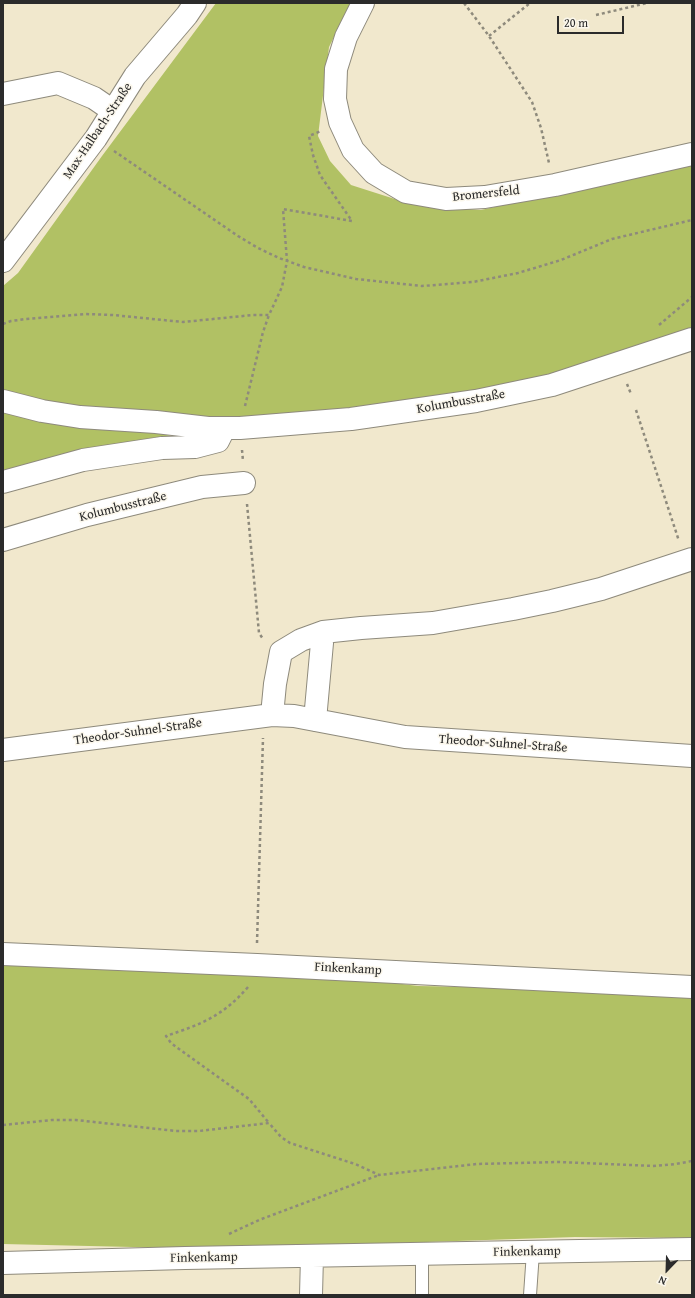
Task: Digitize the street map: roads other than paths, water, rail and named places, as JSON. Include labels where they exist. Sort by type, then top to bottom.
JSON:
[{"type":"street","name":"Max-Halbach-Straße","points":[[3,261],[96,138],[135,76],[187,15],[195,3]]},
{"type":"street","name":"Bromersfeld","points":[[362,3],[346,37],[336,69],[335,100],[340,122],[353,150],[374,173],[406,192],[446,199],[485,197],[555,185],[692,154]]},
{"type":"street","points":[[3,94],[58,83],[94,98],[113,111]]},
{"type":"street","name":"Kolumbusstraße","points":[[3,401],[42,411],[80,417],[237,429],[351,419],[476,401],[552,385],[692,339]]},
{"type":"street","points":[[3,482],[83,460],[162,448],[195,447],[218,441],[237,429]]},
{"type":"street","name":"Kolumbusstraße","points":[[3,540],[87,515],[244,475]]},
{"type":"street","points":[[268,715],[282,652],[302,640],[323,632],[433,622],[513,609],[601,589],[689,560]]},
{"type":"street","points":[[315,720],[323,632]]},
{"type":"street","name":"Theodor-Suhnel-Straße","points":[[3,750],[268,715],[294,716],[405,737],[692,756]]},
{"type":"street","name":"Finkenkamp","points":[[3,954],[692,987]]},
{"type":"street","name":"Finkenkamp","points":[[3,1263],[185,1258],[692,1249]]},
{"type":"street","points":[[311,1295],[312,1256]]},
{"type":"lane","points":[[530,1295],[533,1252]]},
{"type":"lane","points":[[422,1254],[422,1295]]}]
